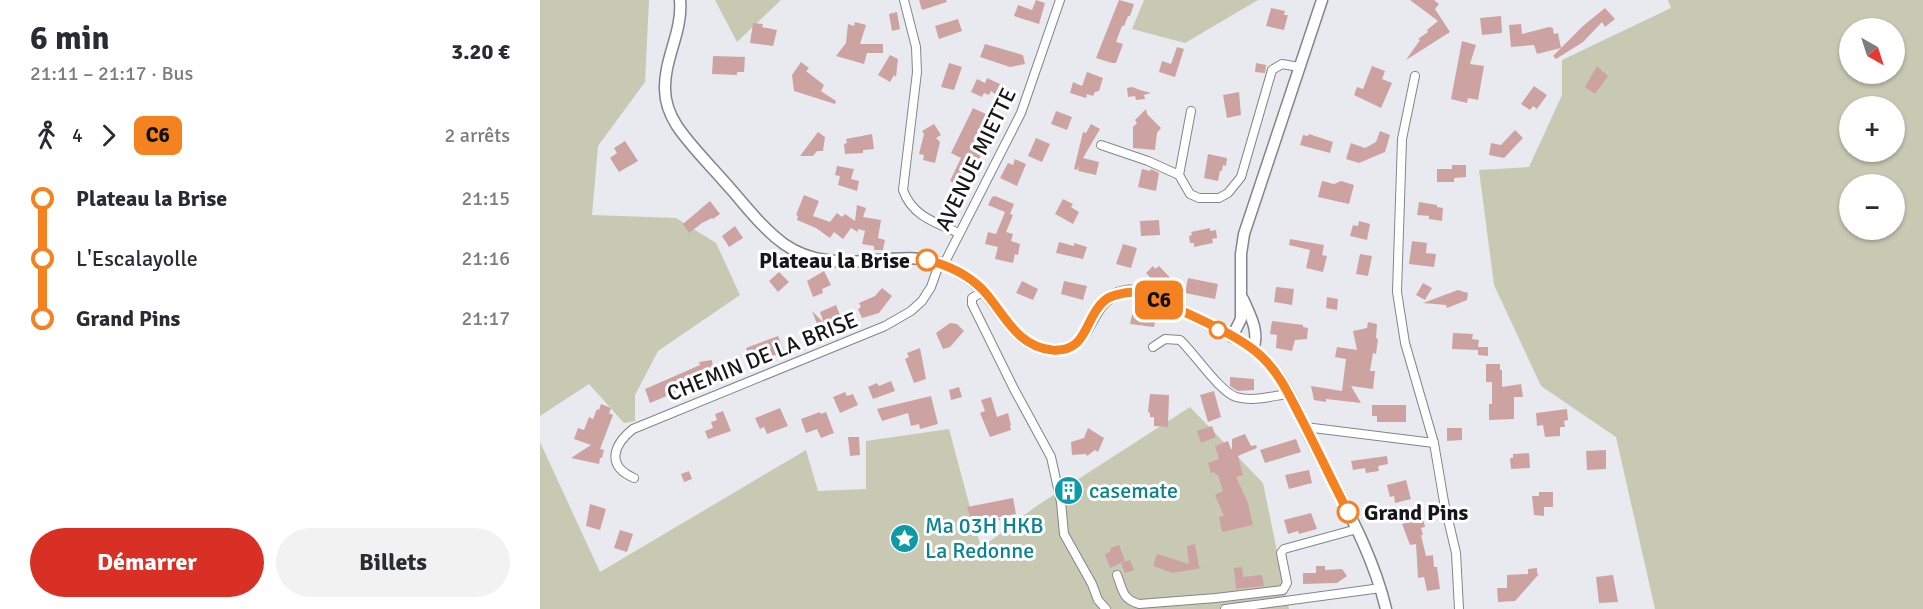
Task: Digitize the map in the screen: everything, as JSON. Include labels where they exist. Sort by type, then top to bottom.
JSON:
[{"type":"street","points":[[680,0],[679,21],[666,76],[668,106],[678,127],[768,230],[795,250],[827,260],[854,262],[915,259],[942,264],[967,276],[984,291],[1009,326],[1035,345],[1052,350],[1068,348],[1078,342],[1086,332],[1096,310],[1105,300],[1130,291],[1143,293],[1163,302],[1253,349],[1276,374],[1305,427],[1369,555],[1386,609]]},
{"type":"street","points":[[904,0],[913,27],[917,65],[903,190],[907,200],[921,216],[959,233]]},
{"type":"street","name":"AVENUE MIETTE","points":[[942,264],[1021,113],[1060,0]]},
{"type":"street","points":[[1232,337],[1241,320],[1241,254],[1244,234],[1322,0]]},
{"type":"street","points":[[1101,145],[1148,161],[1179,175],[1190,194],[1199,198],[1220,198],[1228,193],[1241,177],[1272,70],[1282,64],[1299,67]]},
{"type":"street","points":[[1415,76],[1402,139],[1397,292],[1405,344],[1434,443],[1456,554],[1459,609]]},
{"type":"street","points":[[1179,175],[1191,111]]},
{"type":"street","name":"CHEMIN DE LA BRISE","points":[[634,478],[624,474],[617,464],[616,451],[620,439],[633,429],[893,322],[922,301],[932,287],[937,270],[942,264]]},
{"type":"street","points":[[984,291],[972,298],[972,304],[1051,457],[1061,502],[1064,534],[1092,584],[1098,600],[1106,609]]},
{"type":"street","points":[[1241,293],[1256,330],[1253,349]]},
{"type":"street","points":[[1153,347],[1166,339],[1180,340],[1225,390],[1235,397],[1253,399],[1288,394]]},
{"type":"street","points":[[1305,427],[1434,443]]},
{"type":"street","points":[[1117,575],[1124,595],[1129,601],[1139,604],[1283,590],[1287,584],[1281,553],[1284,549],[1357,529]]},
{"type":"street","points":[[1226,609],[1380,588]]},
{"type":"street","points":[[1094,609],[1098,600]]},
{"type":"green space","points":[[540,0],[649,0],[645,82],[598,146],[592,215],[676,218],[716,243],[740,295],[658,351],[635,395],[635,421],[624,423],[589,384],[540,416]]},
{"type":"green space","points":[[715,0],[781,0],[737,42]]},
{"type":"green space","points":[[1144,0],[1258,0],[1185,43],[1132,29]]},
{"type":"green space","points":[[1668,0],[1923,0],[1923,609],[1655,609],[1616,437],[1541,386],[1494,285],[1479,170],[1529,167],[1562,95],[1562,60],[1671,8]]},
{"type":"green space","points":[[1190,407],[1263,483],[1289,609],[540,609],[540,442],[600,572],[806,450],[818,491],[866,489],[866,441],[949,429],[981,548],[1035,507]]},
{"type":"building","points":[[919,0],[946,0],[947,2],[922,10]]},
{"type":"building","points":[[1036,0],[1045,3],[1039,24],[1014,16],[1018,5],[1032,10]]},
{"type":"building","points":[[1119,0],[1134,4],[1116,42],[1123,44],[1116,63],[1112,63],[1096,58]]},
{"type":"building","points":[[1410,0],[1434,0],[1439,4],[1435,9],[1450,32],[1406,60],[1420,40],[1418,39],[1438,21]]},
{"type":"building","points":[[1271,8],[1285,11],[1284,15],[1288,15],[1284,30],[1266,26]]},
{"type":"building","points":[[1605,8],[1615,19],[1605,27],[1602,22],[1583,42],[1556,59],[1553,56],[1583,26]]},
{"type":"building","points":[[897,12],[900,29],[892,31],[889,14]]},
{"type":"building","points":[[1501,16],[1502,33],[1482,35],[1480,18]]},
{"type":"building","points":[[958,19],[962,31],[939,39],[935,26]]},
{"type":"building","points":[[855,22],[866,25],[860,44],[883,44],[883,53],[867,53],[864,64],[836,56],[846,43],[848,24],[854,26]]},
{"type":"building","points":[[753,23],[763,24],[762,27],[777,30],[773,46],[750,43]]},
{"type":"building","points":[[1521,24],[1522,34],[1553,28],[1554,34],[1558,33],[1561,48],[1537,54],[1534,45],[1511,47],[1509,25]]},
{"type":"building","points":[[1462,41],[1476,45],[1470,64],[1484,66],[1478,100],[1468,98],[1467,103],[1451,99]]},
{"type":"building","points":[[985,44],[1023,55],[1025,64],[1010,67],[980,57]]},
{"type":"building","points":[[1177,47],[1184,49],[1175,77],[1159,72],[1162,61],[1171,64]]},
{"type":"building","points":[[890,55],[898,59],[896,77],[894,75],[890,82],[878,75]]},
{"type":"building","points":[[713,56],[745,57],[744,72],[737,72],[737,75],[712,74]]},
{"type":"building","points":[[801,62],[809,68],[806,71],[824,85],[821,91],[836,101],[835,104],[794,91],[792,75]]},
{"type":"building","points":[[949,63],[962,67],[954,90],[941,87]]},
{"type":"building","points":[[1256,63],[1266,65],[1265,73],[1255,72]]},
{"type":"building","points":[[1372,66],[1385,71],[1382,79],[1392,83],[1381,108],[1354,95],[1357,87],[1363,89]]},
{"type":"building","points":[[1597,66],[1608,76],[1595,94],[1585,87]]},
{"type":"building","points":[[1087,72],[1103,78],[1099,91],[1093,96],[1087,94],[1086,98],[1070,93],[1073,82],[1082,86]]},
{"type":"building","points":[[987,78],[1000,84],[995,94],[991,91],[989,95],[984,93],[982,97],[971,92],[977,79],[985,83]]},
{"type":"building","points":[[1534,86],[1547,95],[1537,109],[1533,106],[1530,110],[1521,104]]},
{"type":"building","points":[[1132,87],[1151,93],[1144,95],[1145,99],[1136,100],[1135,96],[1128,97],[1127,88]]},
{"type":"building","points":[[1239,92],[1241,115],[1227,118],[1223,95]]},
{"type":"building","points":[[973,108],[986,114],[982,122],[995,129],[974,169],[970,166],[960,186],[950,181],[961,158],[951,153]]},
{"type":"building","points":[[1146,109],[1147,114],[1161,128],[1157,133],[1155,150],[1133,148],[1133,127],[1137,123],[1135,120]]},
{"type":"building","points":[[1056,111],[1072,117],[1067,130],[1051,124]]},
{"type":"building","points":[[934,124],[941,135],[936,138],[940,142],[935,163],[923,160],[924,155],[919,154],[924,134],[922,131]]},
{"type":"building","points":[[1091,124],[1100,129],[1083,158],[1099,162],[1096,175],[1078,171],[1079,165],[1077,170],[1074,169],[1083,132],[1086,133]]},
{"type":"building","points":[[1515,130],[1523,138],[1504,158],[1489,155],[1491,143],[1501,145]]},
{"type":"building","points":[[1380,131],[1390,135],[1385,152],[1359,163],[1346,159],[1351,143],[1365,148],[1376,142]]},
{"type":"building","points":[[818,132],[825,137],[823,151],[817,151],[813,156],[800,156]]},
{"type":"building","points":[[872,134],[874,149],[863,150],[863,153],[845,154],[846,139]]},
{"type":"building","points":[[1309,134],[1333,142],[1330,153],[1300,145],[1303,135],[1308,136]]},
{"type":"building","points":[[1036,138],[1050,144],[1042,162],[1028,156]]},
{"type":"building","points":[[625,141],[638,161],[619,172],[610,158],[617,153],[614,148]]},
{"type":"building","points":[[1208,154],[1227,158],[1226,166],[1223,165],[1218,181],[1204,178]]},
{"type":"building","points":[[1015,159],[1026,164],[1017,186],[1000,178],[1008,163],[1013,165]]},
{"type":"building","points":[[1452,165],[1466,165],[1466,177],[1454,178],[1454,182],[1437,182],[1437,169],[1452,169]]},
{"type":"building","points":[[837,166],[854,169],[851,179],[859,181],[857,191],[838,185],[840,176],[835,175]]},
{"type":"building","points":[[1142,169],[1150,171],[1151,169],[1159,173],[1156,191],[1138,187]]},
{"type":"building","points":[[1322,181],[1334,184],[1341,181],[1354,185],[1349,204],[1318,197]]},
{"type":"building","points":[[804,195],[819,201],[813,216],[830,222],[837,213],[842,217],[845,214],[855,221],[857,205],[866,208],[863,217],[881,220],[878,238],[885,240],[883,250],[874,250],[874,246],[862,244],[865,231],[858,229],[858,232],[851,228],[843,239],[834,232],[830,238],[816,228],[797,220],[796,215]]},
{"type":"building","points":[[995,196],[1014,204],[1010,214],[1013,215],[1006,232],[1013,234],[1011,241],[1020,244],[1018,255],[1015,254],[1013,263],[995,259],[998,247],[985,244],[988,232],[996,234],[1005,212],[988,205]]},
{"type":"building","points":[[1063,199],[1073,204],[1071,207],[1079,212],[1073,224],[1055,214]]},
{"type":"building","points":[[710,201],[720,214],[689,233],[683,224]]},
{"type":"building","points":[[1419,202],[1443,208],[1442,221],[1429,219],[1429,216],[1417,215]]},
{"type":"building","points":[[1159,220],[1160,235],[1141,236],[1140,221]]},
{"type":"building","points":[[1359,221],[1370,224],[1367,240],[1350,236],[1353,225],[1358,226]]},
{"type":"building","points":[[735,226],[743,238],[729,247],[722,236]]},
{"type":"building","points":[[1210,228],[1210,231],[1216,230],[1217,238],[1212,239],[1213,243],[1194,247],[1194,243],[1190,243],[1191,232]]},
{"type":"building","points":[[1290,239],[1324,245],[1322,255],[1327,256],[1323,272],[1306,268],[1310,250],[1289,245]]},
{"type":"building","points":[[1412,241],[1427,243],[1426,253],[1436,254],[1434,267],[1409,264]]},
{"type":"building","points":[[1059,242],[1087,247],[1083,259],[1056,253]]},
{"type":"building","points":[[1123,244],[1137,248],[1131,268],[1116,264]]},
{"type":"building","points":[[1360,254],[1372,256],[1368,276],[1356,274]]},
{"type":"building","points":[[1153,266],[1155,269],[1159,266],[1180,288],[1172,295],[1168,290],[1165,293],[1146,273]]},
{"type":"building","points":[[824,271],[831,285],[822,289],[823,293],[813,297],[807,281]]},
{"type":"building","points":[[779,272],[789,282],[778,292],[769,281]]},
{"type":"building","points":[[1188,278],[1218,284],[1215,299],[1185,293]]},
{"type":"building","points":[[1022,281],[1038,289],[1033,300],[1016,293]]},
{"type":"building","points":[[1064,281],[1087,286],[1083,300],[1061,294]]},
{"type":"building","points":[[1423,283],[1432,288],[1425,300],[1416,295]]},
{"type":"building","points":[[1276,287],[1294,289],[1292,305],[1274,302]]},
{"type":"building","points":[[882,288],[892,296],[879,313],[862,318],[858,309],[861,307],[859,303],[875,296]]},
{"type":"building","points":[[1458,290],[1468,293],[1467,300],[1447,308],[1446,305],[1423,303]]},
{"type":"building","points":[[1327,297],[1338,299],[1337,310],[1326,308]]},
{"type":"building","points":[[836,305],[844,325],[821,334],[812,311],[824,323],[820,312]]},
{"type":"building","points":[[1133,311],[1150,313],[1150,317],[1156,318],[1154,327],[1130,324]]},
{"type":"building","points":[[1272,321],[1303,325],[1308,328],[1307,339],[1295,340],[1292,351],[1276,348],[1277,335],[1270,334]]},
{"type":"building","points":[[1368,322],[1377,324],[1376,354],[1373,353],[1370,371],[1375,371],[1373,389],[1351,386],[1361,403],[1314,400],[1311,386],[1342,391],[1346,359],[1335,357],[1337,347],[1357,350],[1353,331],[1367,328]]},
{"type":"building","points":[[950,323],[957,324],[964,331],[950,347],[943,349],[936,333]]},
{"type":"building","points":[[1453,333],[1473,334],[1472,339],[1479,340],[1478,347],[1488,347],[1488,356],[1478,355],[1478,350],[1452,349]]},
{"type":"building","points":[[778,336],[784,351],[753,365],[746,348]]},
{"type":"building","points":[[920,348],[926,379],[914,383],[905,359],[909,357],[907,353]]},
{"type":"building","points":[[712,360],[714,377],[709,378],[710,382],[697,384],[696,381],[650,403],[645,389],[700,365],[699,362]]},
{"type":"building","points":[[1486,364],[1500,364],[1502,387],[1521,384],[1523,397],[1514,397],[1514,419],[1489,420],[1492,382],[1486,382]]},
{"type":"building","points":[[1230,377],[1254,379],[1254,390],[1238,391],[1230,386]]},
{"type":"building","points":[[891,381],[895,391],[873,399],[868,387],[877,383],[879,386]]},
{"type":"building","points":[[959,387],[962,397],[951,400],[949,390]]},
{"type":"building","points":[[1214,391],[1221,417],[1208,422],[1200,395]]},
{"type":"building","points":[[845,392],[847,396],[853,394],[858,405],[840,413],[833,397]]},
{"type":"building","points":[[1150,394],[1169,395],[1168,427],[1154,426],[1154,417],[1150,417],[1148,412]]},
{"type":"building","points":[[931,396],[938,424],[920,429],[919,424],[911,426],[908,413],[882,421],[877,409]]},
{"type":"building","points":[[991,397],[997,417],[1008,413],[1011,430],[990,437],[980,413],[985,411],[981,400]]},
{"type":"building","points":[[601,404],[611,408],[609,413],[613,415],[600,449],[604,450],[599,464],[571,458],[591,445],[574,439],[578,428],[584,430],[589,417],[593,419]]},
{"type":"building","points":[[1372,405],[1406,405],[1406,422],[1377,422],[1377,416],[1372,416]]},
{"type":"building","points":[[780,408],[788,426],[767,434],[764,427],[760,429],[755,418]]},
{"type":"building","points":[[1567,409],[1568,420],[1564,421],[1565,427],[1560,427],[1560,436],[1545,437],[1543,425],[1537,426],[1536,413]]},
{"type":"building","points":[[723,411],[731,431],[708,439],[705,431],[713,428],[711,422],[717,420],[715,414]]},
{"type":"building","points":[[820,412],[821,414],[826,412],[834,433],[821,438],[817,429],[806,433],[801,419]]},
{"type":"building","points":[[1212,426],[1216,437],[1201,443],[1197,431]]},
{"type":"building","points":[[1088,428],[1104,438],[1098,452],[1095,450],[1087,456],[1086,454],[1072,455],[1071,442],[1084,438]]},
{"type":"building","points":[[1447,428],[1462,428],[1462,440],[1447,441]]},
{"type":"building","points":[[1245,434],[1251,446],[1256,445],[1257,448],[1238,456],[1243,475],[1236,477],[1248,503],[1253,525],[1222,532],[1219,517],[1224,516],[1215,495],[1223,491],[1218,475],[1211,473],[1208,463],[1219,459],[1215,446],[1228,441],[1232,449],[1232,439]]},
{"type":"building","points":[[848,437],[859,437],[860,455],[850,456]]},
{"type":"building","points":[[1296,439],[1301,452],[1265,463],[1260,450]]},
{"type":"building","points":[[1606,450],[1606,469],[1587,470],[1586,451]]},
{"type":"building","points":[[1529,453],[1530,468],[1511,469],[1510,458],[1513,458],[1513,454]]},
{"type":"building","points":[[1387,456],[1388,464],[1378,466],[1379,471],[1366,473],[1365,468],[1353,470],[1351,461]]},
{"type":"building","points":[[1309,470],[1312,483],[1289,489],[1285,475]]},
{"type":"building","points":[[689,471],[692,479],[684,482],[681,474]]},
{"type":"building","points":[[1406,480],[1411,499],[1395,503],[1394,496],[1390,497],[1387,485]]},
{"type":"building","points":[[1539,492],[1553,492],[1553,507],[1544,507],[1544,516],[1534,515],[1532,496],[1539,496]]},
{"type":"building","points":[[1013,498],[1016,514],[999,517],[1000,520],[991,522],[991,519],[972,522],[967,507]]},
{"type":"building","points":[[590,504],[606,509],[600,530],[586,526]]},
{"type":"building","points":[[1311,513],[1317,529],[1299,534],[1298,531],[1288,534],[1284,520]]},
{"type":"building","points":[[1423,518],[1425,527],[1421,528],[1423,535],[1421,535],[1426,556],[1433,555],[1440,589],[1427,591],[1424,577],[1418,578],[1416,544],[1410,545],[1402,524]]},
{"type":"building","points":[[620,530],[633,534],[627,552],[614,548]]},
{"type":"building","points":[[1195,544],[1199,567],[1202,568],[1173,573],[1153,566],[1157,554],[1189,564],[1187,546]]},
{"type":"building","points":[[1119,545],[1125,561],[1110,568],[1105,554],[1111,551],[1110,548]]},
{"type":"building","points":[[1130,560],[1134,570],[1125,573],[1121,563]]},
{"type":"building","points":[[1316,566],[1325,566],[1325,570],[1342,569],[1347,576],[1337,583],[1303,584],[1303,573],[1316,573]]},
{"type":"building","points":[[1242,567],[1243,577],[1262,575],[1264,586],[1236,589],[1234,568]]},
{"type":"building","points":[[1537,568],[1537,574],[1539,574],[1515,601],[1498,602],[1497,588],[1507,588],[1507,575],[1528,574],[1528,569]]},
{"type":"building","points":[[1613,575],[1618,602],[1599,603],[1596,577]]},
{"type":"bus line","name":"C6","points":[[927,260],[942,264],[967,276],[984,291],[1009,326],[1035,345],[1052,350],[1068,348],[1078,342],[1086,332],[1096,310],[1105,300],[1130,291],[1143,293],[1183,311],[1253,349],[1282,383],[1348,512]]},
{"type":"place","name":"Plateau la Brise","points":[[927,260]]},
{"type":"place","name":"casemate","points":[[1068,490]]},
{"type":"place","name":"Grand Pins","points":[[1348,512]]},
{"type":"place","name":"Ma 03H HKB La Redonne","points":[[904,538]]}]
